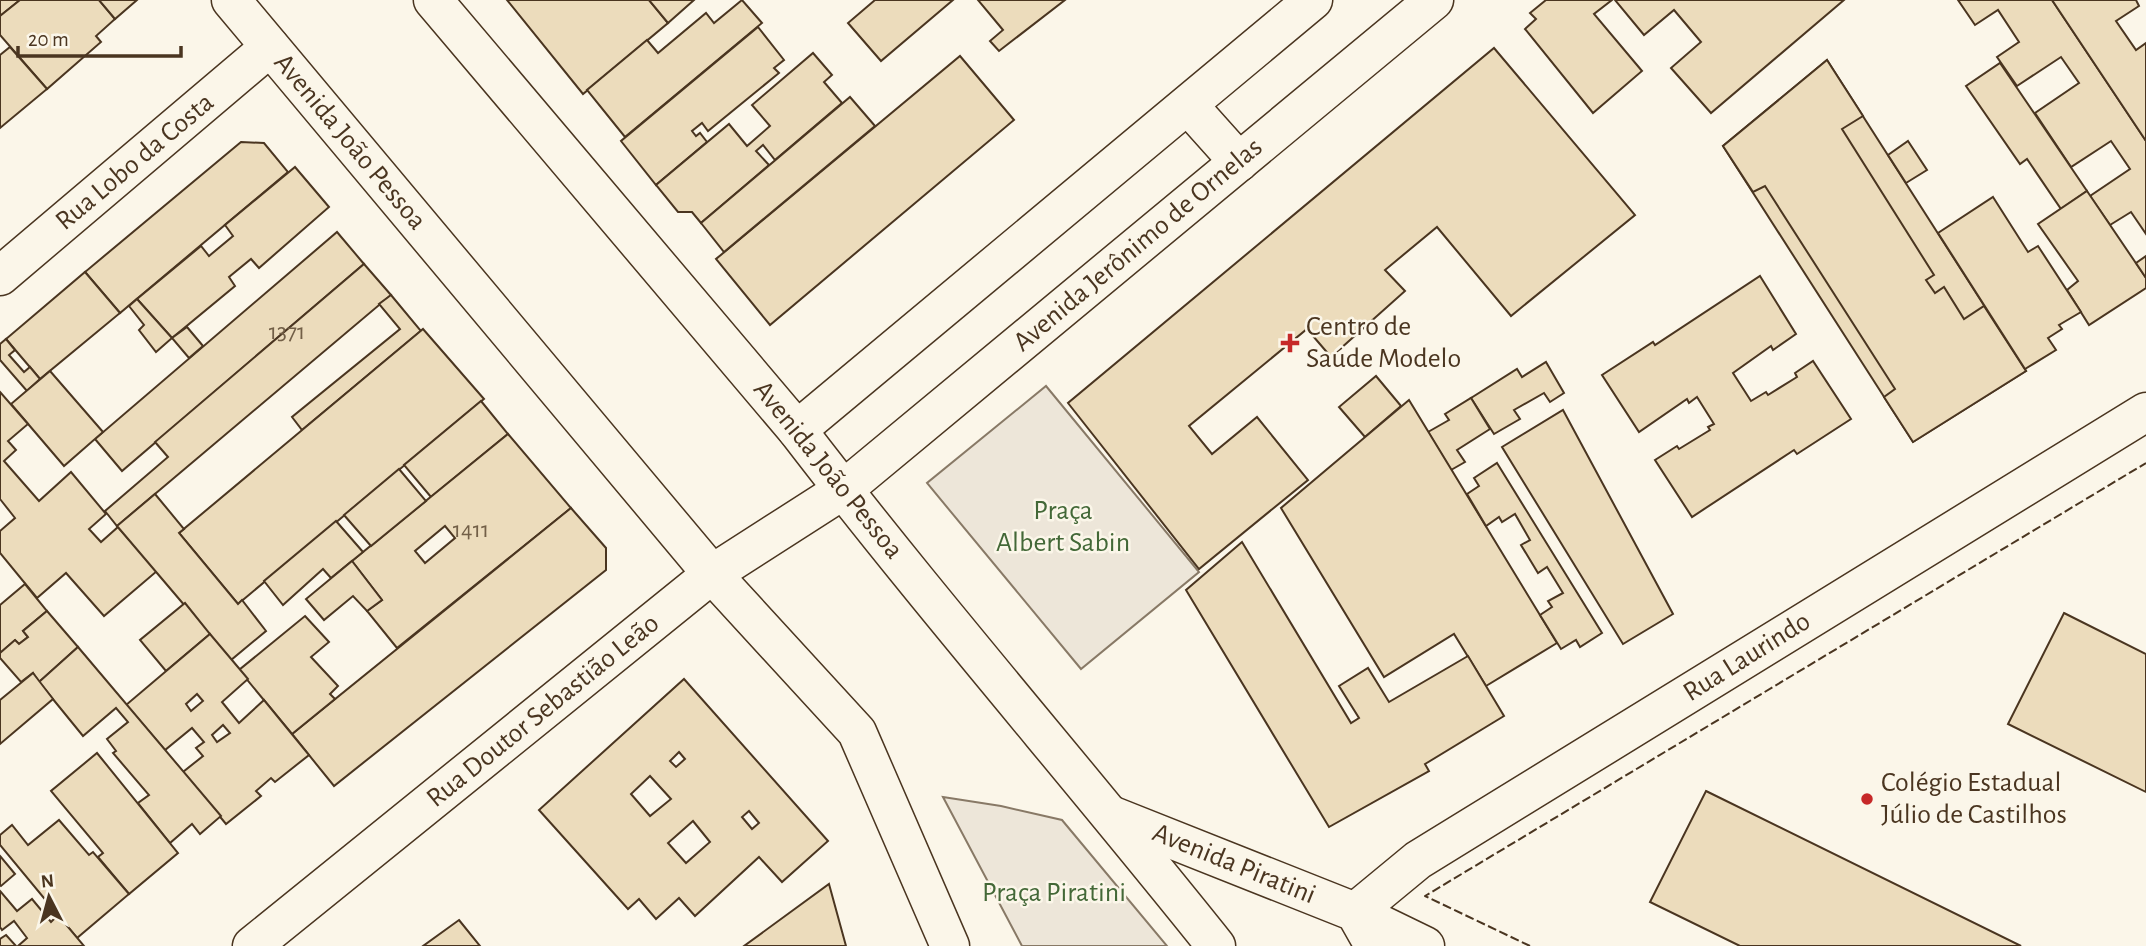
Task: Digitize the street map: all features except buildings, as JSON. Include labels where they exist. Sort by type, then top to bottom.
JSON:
[{"type":"street","name":"Avenida João Pessoa","points":[[231,0],[712,574],[857,732],[950,946]]},
{"type":"street","name":"Avenida João Pessoa","points":[[433,0],[797,430],[843,490],[1113,816],[1216,946]]},
{"type":"street","points":[[797,430],[1313,0]]},
{"type":"street","name":"Avenida Jerônimo de Ornelas","points":[[843,490],[1434,0]]},
{"type":"street","name":"Rua Lobo da Costa","points":[[0,276],[270,47]]},
{"type":"street","points":[[1188,105],[1239,162]]},
{"type":"street","name":"Rua Laurindo","points":[[1354,912],[1418,860],[2146,412]]},
{"type":"street","name":"Rua Doutor Sebastião Leão","points":[[253,946],[712,574],[843,490]]},
{"type":"street","name":"Avenida Piratini","points":[[1113,816],[1354,912],[1425,946]]},
{"type":"street","points":[[1354,912],[1374,946]]},
{"type":"green space","name":"Praça Albert Sabin","points":[[1046,386],[1199,572],[1081,669],[927,483]]},
{"type":"green space","name":"Praça Piratini","points":[[943,797],[1001,806],[1062,820],[1167,946],[1022,946]]},
{"type":"fence","points":[[1530,946],[1425,896],[2146,463]]},
{"type":"place","name":"Centro de Saúde Modelo","points":[[1290,343]]},
{"type":"place","name":"Colégio Estadual Júlio de Castilhos","points":[[1867,799]]}]
